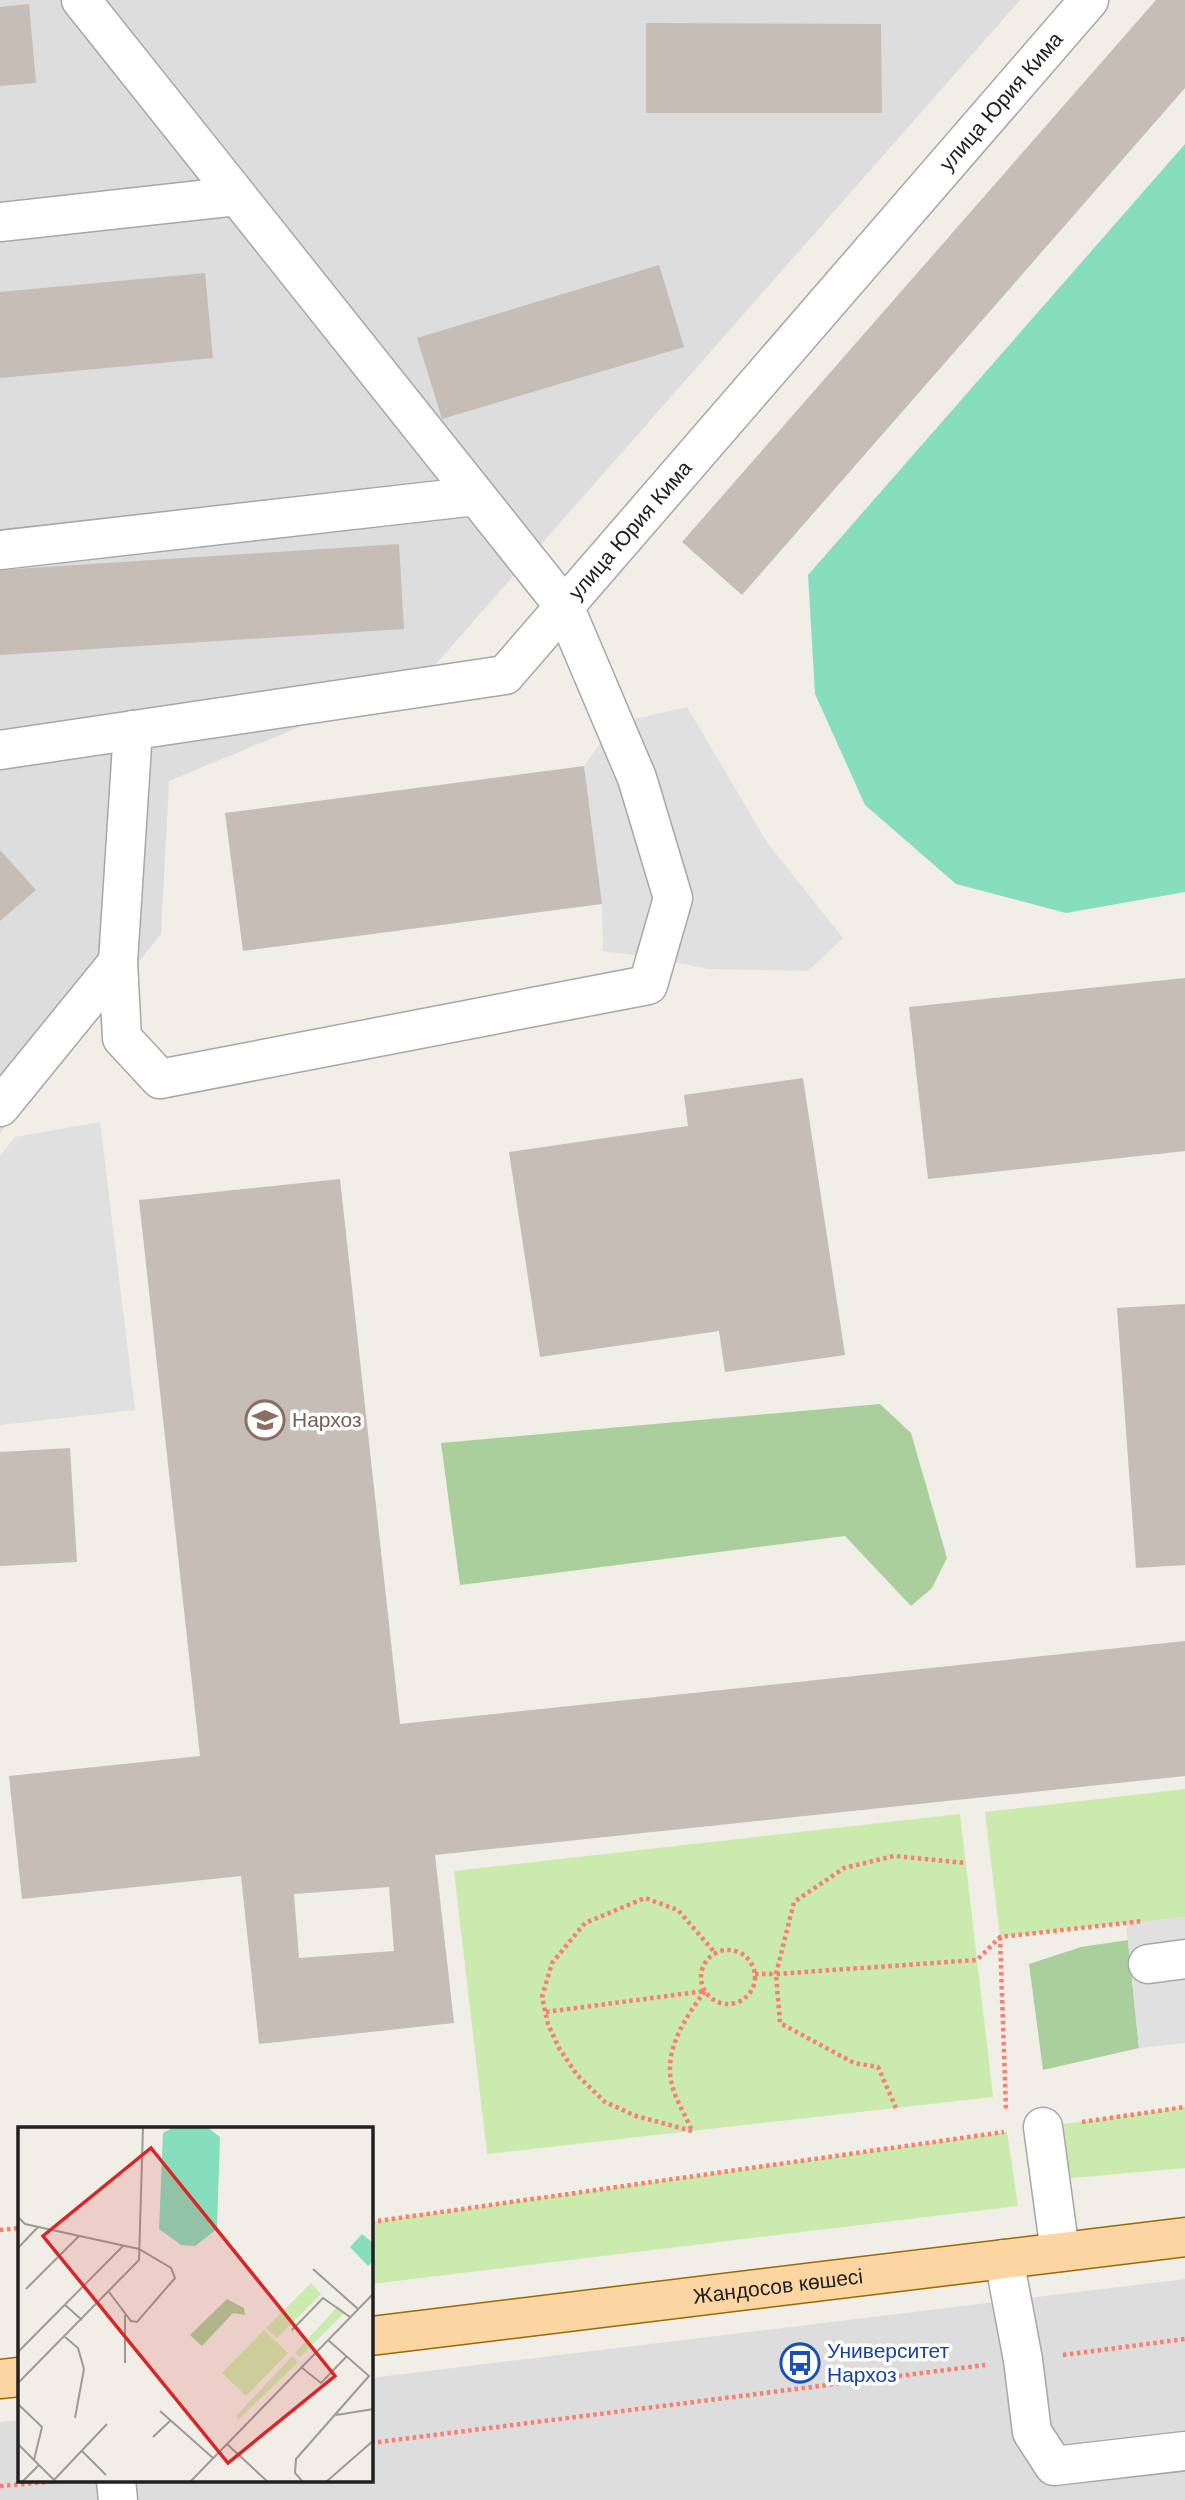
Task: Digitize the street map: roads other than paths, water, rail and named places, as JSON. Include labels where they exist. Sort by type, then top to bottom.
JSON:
[{"type":"main road","name":"Жандосов көшесі","points":[[373,2336],[1185,2237]]},
{"type":"main road","points":[[0,2379],[18,2377]]},
{"type":"street","points":[[81,0],[564,606],[637,778],[673,898],[648,985],[160,1079],[122,1038],[118,962],[134,730]]},
{"type":"street","name":"улица Юрия Кима","points":[[0,750],[505,675],[1089,0]]},
{"type":"street","points":[[0,222],[237,196]]},
{"type":"street","points":[[0,550],[476,496]]},
{"type":"street","points":[[0,1107],[118,962]]},
{"type":"street","points":[[1025,2130],[1060,2252]]},
{"type":"street","points":[[1004,2259],[1023,2360],[1032,2432],[1054,2466],[1185,2451]]},
{"type":"street","points":[[116,2482],[118,2500]]},
{"type":"place","name":"Нархоз","points":[[265,1420]]},
{"type":"place","name":"Университет Нархоз","points":[[800,2363]]}]
